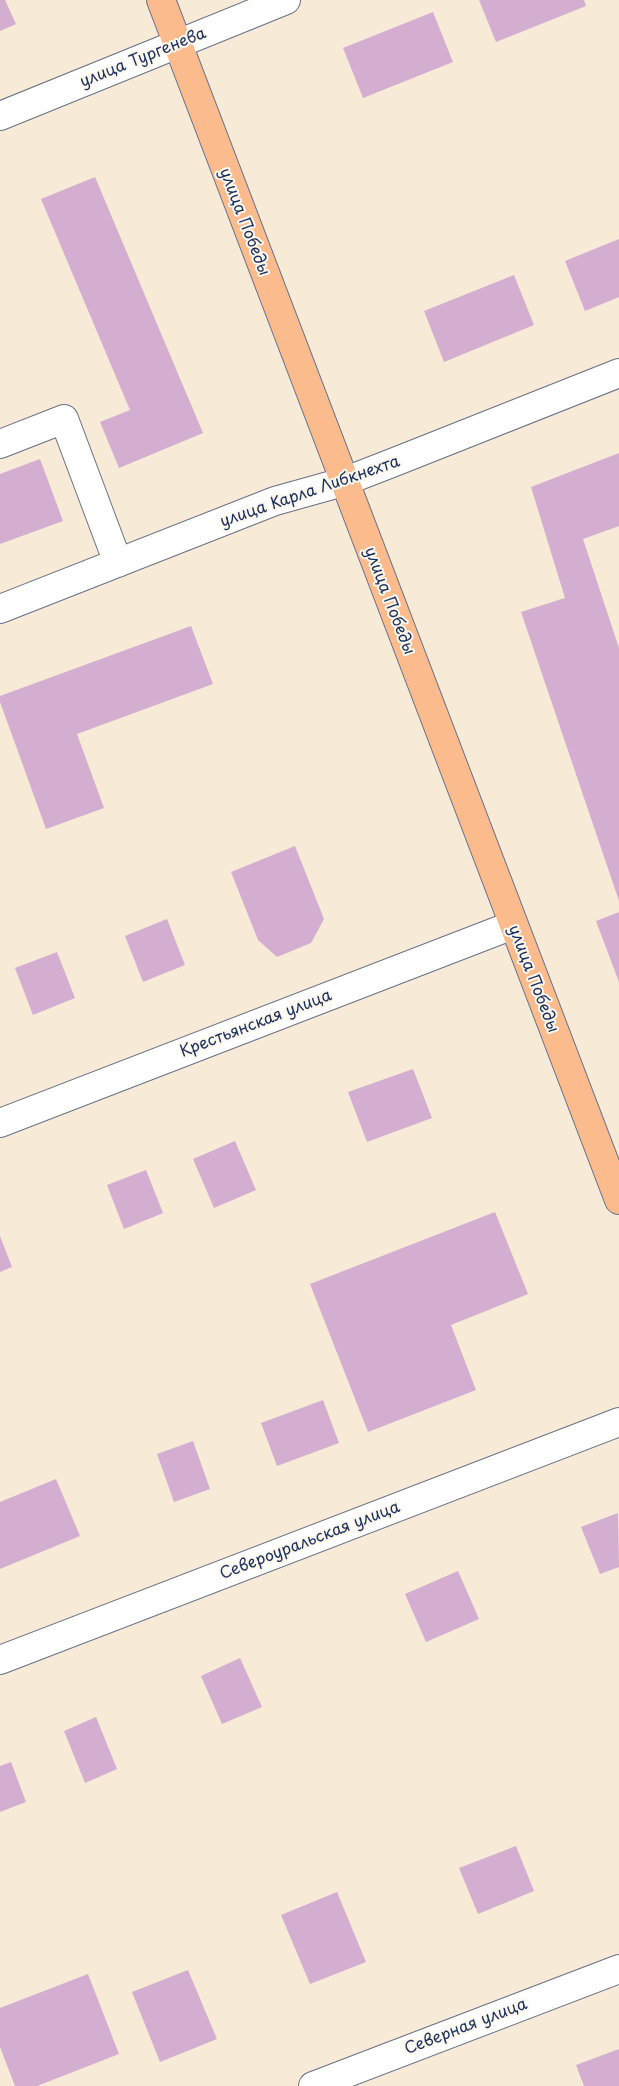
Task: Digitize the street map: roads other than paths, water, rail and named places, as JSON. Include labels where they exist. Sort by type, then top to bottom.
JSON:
[{"type":"main road","name":"улица Победы","points":[[161,0],[343,482],[619,1200]]},
{"type":"street","name":"улица Тургенева","points":[[0,116],[286,0]]},
{"type":"street","name":"улица Карла Либкнехта","points":[[0,609],[275,501],[343,482],[619,373]]},
{"type":"street","points":[[0,444],[64,419],[118,563]]},
{"type":"street","name":"Крестьянская улица","points":[[0,1123],[513,925]]},
{"type":"street","name":"Североуральская улица","points":[[0,1660],[619,1422]]},
{"type":"street","name":"Северная улица","points":[[313,2086],[619,1969]]}]
